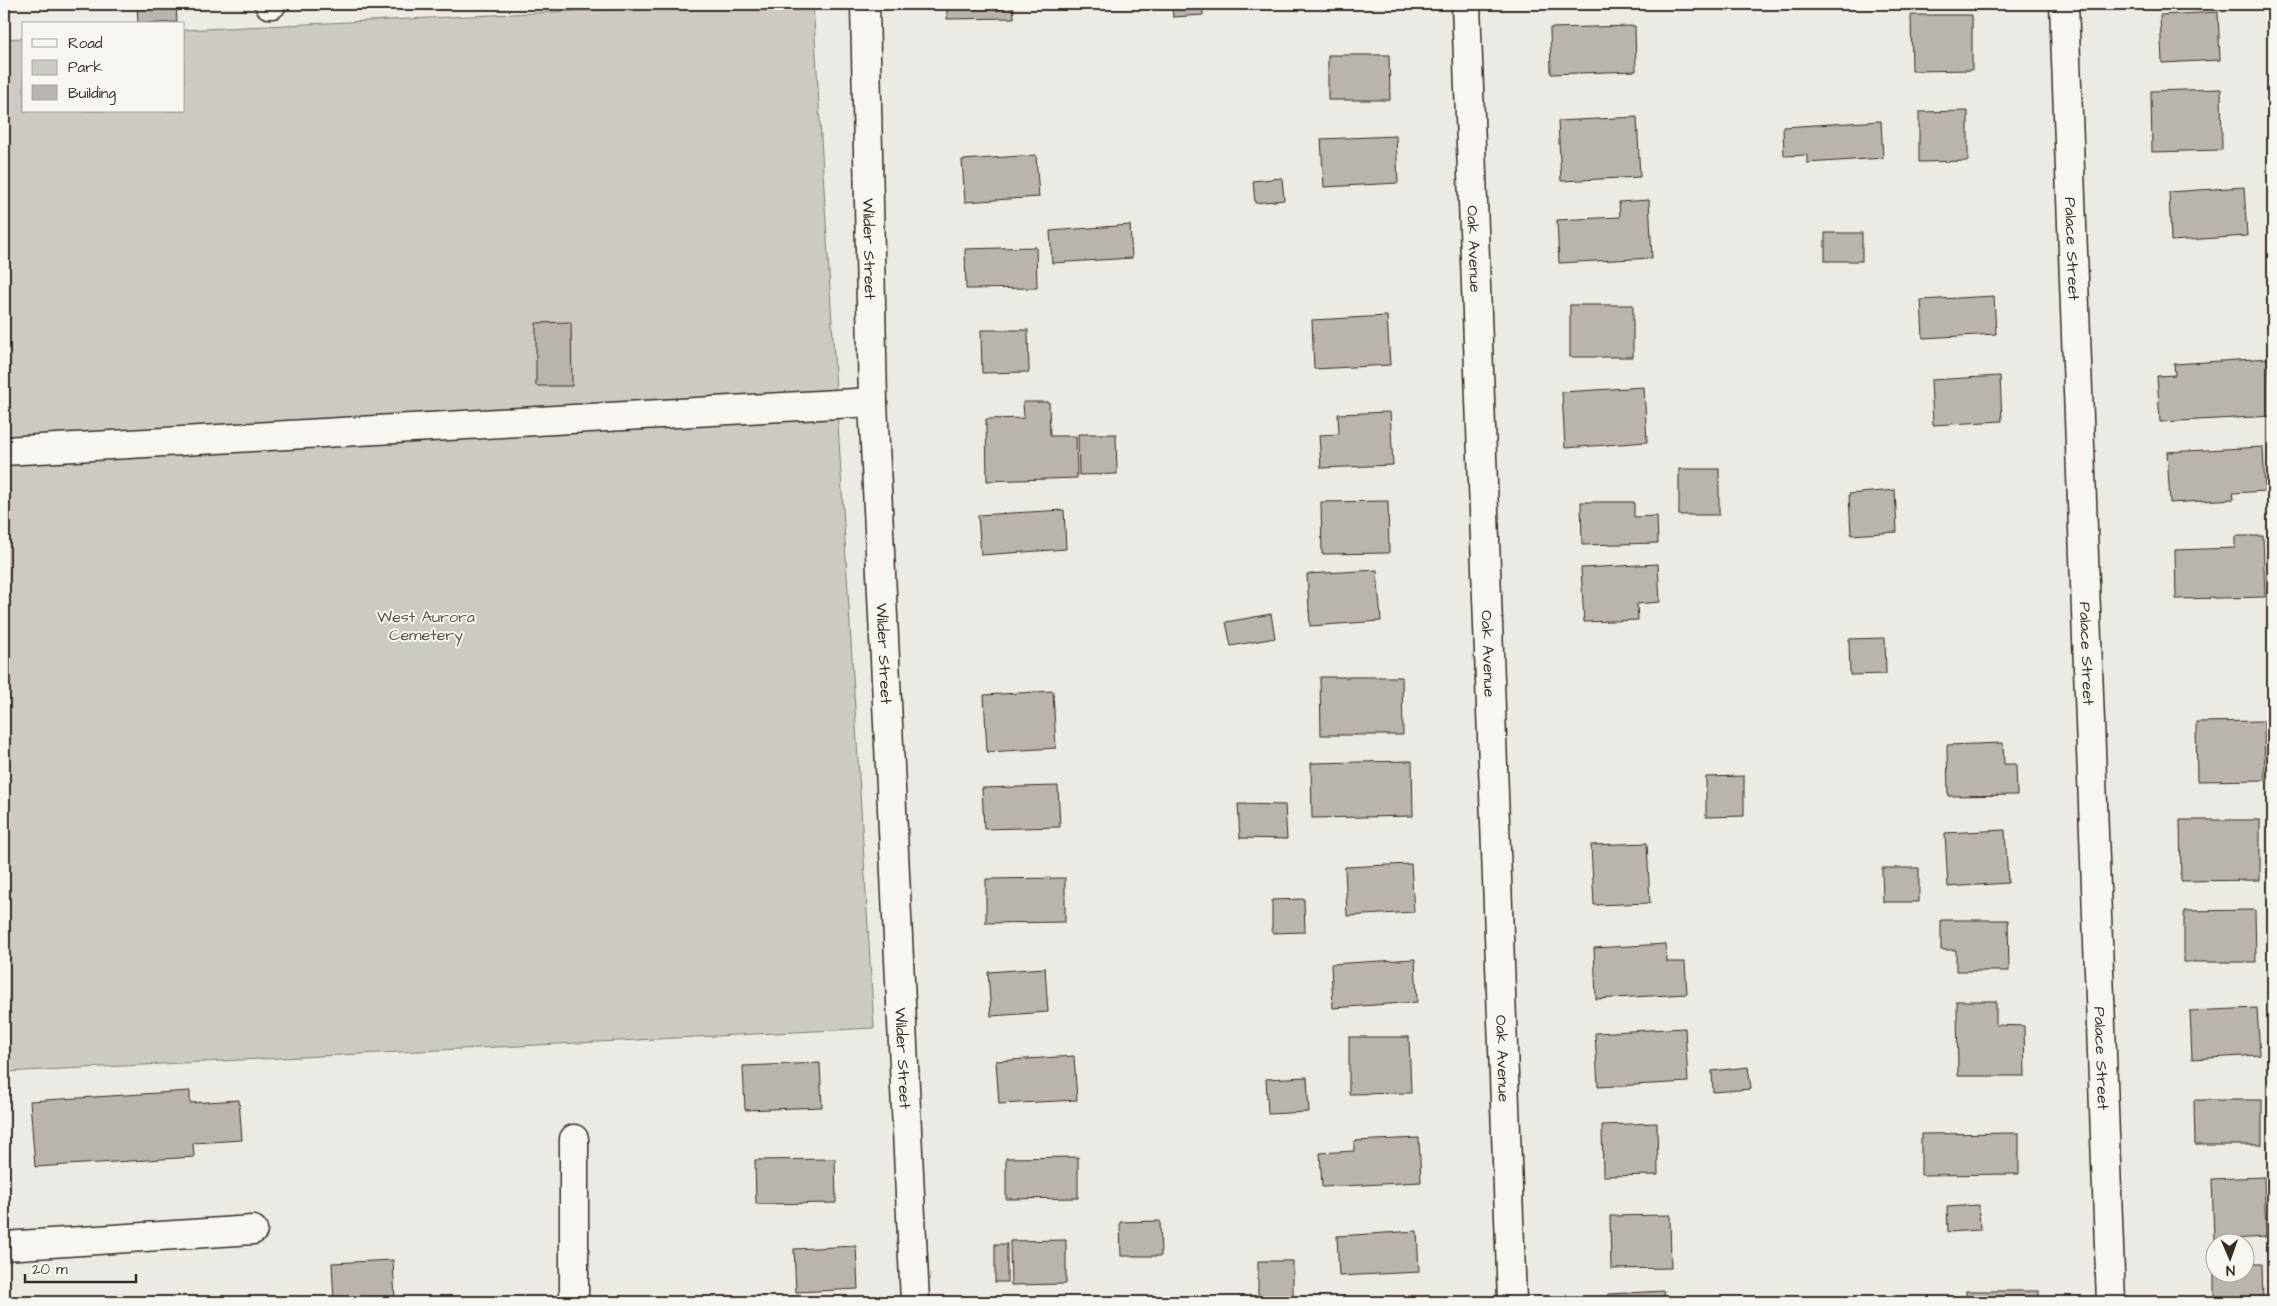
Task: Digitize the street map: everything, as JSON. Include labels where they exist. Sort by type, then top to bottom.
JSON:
[{"type":"street","name":"Wilder Street","points":[[865,4],[873,402],[915,1302]]},
{"type":"street","name":"Oak Avenue","points":[[1466,4],[1512,1302]]},
{"type":"street","name":"Palace Street","points":[[2064,4],[2111,1302]]},
{"type":"street","points":[[4,451],[873,402]]},
{"type":"street","points":[[574,1139],[574,1302]]},
{"type":"street","points":[[4,1246],[253,1230]]},
{"type":"green space","name":"West Aurora Cemetery","points":[[718,4],[813,4],[874,1028],[4,1072],[4,39],[22,38],[22,112],[185,112],[185,30]]},
{"type":"building","points":[[137,4],[176,4],[177,22],[138,22]]},
{"type":"building","points":[[947,4],[1013,4],[1014,18],[947,19]]},
{"type":"building","points":[[1172,4],[1203,4],[1203,15],[1173,17]]},
{"type":"building","points":[[2218,12],[2220,60],[2162,63],[2160,15]]},
{"type":"building","points":[[1911,15],[1972,15],[1972,70],[1912,71]]},
{"type":"building","points":[[1635,26],[1636,71],[1551,74],[1550,28]]},
{"type":"building","points":[[1328,55],[1389,55],[1390,100],[1328,100]]},
{"type":"building","points":[[2221,89],[2222,150],[2152,152],[2151,91]]},
{"type":"building","points":[[1968,111],[1968,161],[1919,162],[1919,112]]},
{"type":"building","points":[[1637,117],[1640,177],[1561,181],[1558,121]]},
{"type":"building","points":[[1881,121],[1883,158],[1807,163],[1807,155],[1784,156],[1783,127]]},
{"type":"building","points":[[1396,136],[1398,183],[1324,187],[1321,139]]},
{"type":"building","points":[[1036,155],[1039,197],[965,202],[962,160]]},
{"type":"building","points":[[1282,178],[1284,200],[1255,203],[1253,181]]},
{"type":"building","points":[[2244,187],[2247,236],[2171,241],[2169,192]]},
{"type":"building","points":[[1649,200],[1652,258],[1559,263],[1557,220],[1620,217],[1619,202]]},
{"type":"building","points":[[1130,225],[1132,258],[1052,263],[1050,231]]},
{"type":"building","points":[[1825,233],[1862,233],[1862,261],[1825,261]]},
{"type":"building","points":[[1036,247],[1037,288],[966,289],[965,249]]},
{"type":"building","points":[[1994,296],[1996,334],[1923,338],[1921,300]]},
{"type":"building","points":[[1570,305],[1633,305],[1633,357],[1570,357]]},
{"type":"building","points":[[1387,316],[1390,365],[1314,369],[1312,320]]},
{"type":"building","points":[[571,322],[572,386],[536,386],[536,323]]},
{"type":"building","points":[[981,330],[1028,330],[1029,372],[982,373]]},
{"type":"building","points":[[2269,358],[2270,381],[2273,381],[2273,416],[2160,422],[2157,376],[2175,375],[2174,364]]},
{"type":"building","points":[[2000,376],[2002,421],[1933,425],[1931,380]]},
{"type":"building","points":[[1644,387],[1647,442],[1565,448],[1562,392]]},
{"type":"building","points":[[1023,402],[1049,402],[1050,436],[1076,436],[1077,478],[987,481],[986,419],[1024,418]]},
{"type":"building","points":[[1390,412],[1393,465],[1321,468],[1319,435],[1339,434],[1338,414]]},
{"type":"building","points":[[1078,434],[1116,434],[1117,474],[1079,475]]},
{"type":"building","points":[[2263,447],[2265,491],[2233,493],[2234,499],[2170,503],[2167,452]]},
{"type":"building","points":[[1679,469],[1719,469],[1719,515],[1679,515]]},
{"type":"building","points":[[1895,490],[1897,532],[1851,535],[1849,494]]},
{"type":"building","points":[[1388,501],[1389,553],[1322,554],[1321,502]]},
{"type":"building","points":[[1581,502],[1634,502],[1634,517],[1657,516],[1658,543],[1582,545]]},
{"type":"building","points":[[1064,510],[1066,549],[981,555],[978,515]]},
{"type":"building","points":[[2235,536],[2263,536],[2265,597],[2176,599],[2175,550],[2235,548]]},
{"type":"building","points":[[1658,564],[1660,602],[1637,604],[1638,620],[1584,622],[1581,568]]},
{"type":"building","points":[[1377,570],[1381,621],[1310,626],[1307,574]]},
{"type":"building","points":[[1271,614],[1275,638],[1231,646],[1226,622]]},
{"type":"building","points":[[1885,638],[1886,674],[1850,675],[1849,639]]},
{"type":"building","points":[[1320,677],[1402,677],[1403,735],[1321,735]]},
{"type":"building","points":[[1053,691],[1056,748],[987,752],[984,695]]},
{"type":"building","points":[[2264,721],[2265,780],[2197,781],[2196,722]]},
{"type":"building","points":[[2003,743],[2004,764],[2016,764],[2017,795],[1948,796],[1947,745]]},
{"type":"building","points":[[1412,761],[1413,816],[1312,818],[1311,763]]},
{"type":"building","points":[[1744,776],[1744,816],[1706,817],[1706,777]]},
{"type":"building","points":[[1058,786],[1060,827],[984,829],[982,788]]},
{"type":"building","points":[[1238,804],[1285,805],[1287,839],[1240,838]]},
{"type":"building","points":[[2180,820],[2260,820],[2260,880],[2181,881]]},
{"type":"building","points":[[2005,830],[2008,883],[1948,887],[1945,833]]},
{"type":"building","points":[[1647,843],[1650,903],[1594,905],[1591,845]]},
{"type":"building","points":[[1411,864],[1414,912],[1347,916],[1345,867]]},
{"type":"building","points":[[1882,868],[1919,868],[1919,902],[1883,902]]},
{"type":"building","points":[[1065,878],[1065,922],[986,923],[986,879]]},
{"type":"building","points":[[1304,899],[1305,932],[1272,933],[1272,900]]},
{"type":"building","points":[[2255,910],[2256,962],[2184,962],[2184,911]]},
{"type":"building","points":[[1941,920],[2008,920],[2009,971],[1956,971],[1956,950],[1941,950]]},
{"type":"building","points":[[1666,944],[1667,962],[1685,962],[1687,994],[1596,999],[1594,948]]},
{"type":"building","points":[[1415,959],[1417,1002],[1333,1008],[1331,964]]},
{"type":"building","points":[[1045,968],[1048,1012],[991,1016],[988,972]]},
{"type":"building","points":[[1957,1001],[1996,1001],[1996,1025],[2024,1026],[2025,1076],[1958,1076]]},
{"type":"building","points":[[2257,1008],[2260,1055],[2192,1059],[2190,1011]]},
{"type":"building","points":[[1685,1028],[1688,1082],[1598,1087],[1595,1033]]},
{"type":"building","points":[[1349,1037],[1409,1037],[1411,1093],[1349,1094]]},
{"type":"building","points":[[1074,1056],[1077,1100],[999,1104],[996,1061]]},
{"type":"building","points":[[820,1063],[822,1107],[745,1110],[743,1066]]},
{"type":"building","points":[[1748,1067],[1751,1089],[1713,1092],[1712,1071]]},
{"type":"building","points":[[1307,1077],[1309,1112],[1268,1114],[1266,1079]]},
{"type":"building","points":[[190,1091],[190,1103],[239,1100],[242,1140],[193,1143],[194,1157],[35,1167],[30,1101]]},
{"type":"building","points":[[2194,1100],[2262,1100],[2262,1145],[2195,1145]]},
{"type":"building","points":[[1657,1123],[1658,1175],[1603,1176],[1602,1125]]},
{"type":"building","points":[[2019,1133],[2019,1174],[1921,1175],[1921,1134]]},
{"type":"building","points":[[1419,1138],[1421,1182],[1322,1187],[1320,1153],[1354,1151],[1354,1141]]},
{"type":"building","points":[[1078,1157],[1078,1198],[1006,1199],[1006,1158]]},
{"type":"building","points":[[835,1159],[836,1203],[756,1204],[755,1160]]},
{"type":"building","points":[[2264,1177],[2266,1237],[2254,1238],[2254,1234],[2214,1234],[2212,1179]]},
{"type":"building","points":[[1979,1205],[1980,1230],[1948,1232],[1947,1207]]},
{"type":"building","points":[[1670,1215],[1671,1268],[1611,1269],[1610,1216]]},
{"type":"building","points":[[1160,1221],[1161,1256],[1121,1256],[1120,1222]]},
{"type":"building","points":[[1417,1231],[1419,1272],[1339,1276],[1337,1236]]},
{"type":"building","points":[[1066,1240],[1066,1284],[1011,1285],[1010,1241]]},
{"type":"building","points":[[995,1244],[1007,1244],[1007,1282],[995,1282]]},
{"type":"building","points":[[856,1246],[858,1289],[796,1292],[794,1249]]},
{"type":"building","points":[[393,1260],[395,1302],[334,1302],[332,1263]]},
{"type":"building","points":[[1258,1261],[1293,1261],[1293,1297],[1258,1298]]},
{"type":"building","points":[[2254,1264],[2262,1264],[2263,1302],[2214,1302],[2214,1284],[2254,1284]]},
{"type":"building","points":[[1664,1291],[1665,1302],[1608,1302],[1608,1294]]},
{"type":"building","points":[[1966,1291],[2039,1291],[2039,1302],[1966,1302]]}]
